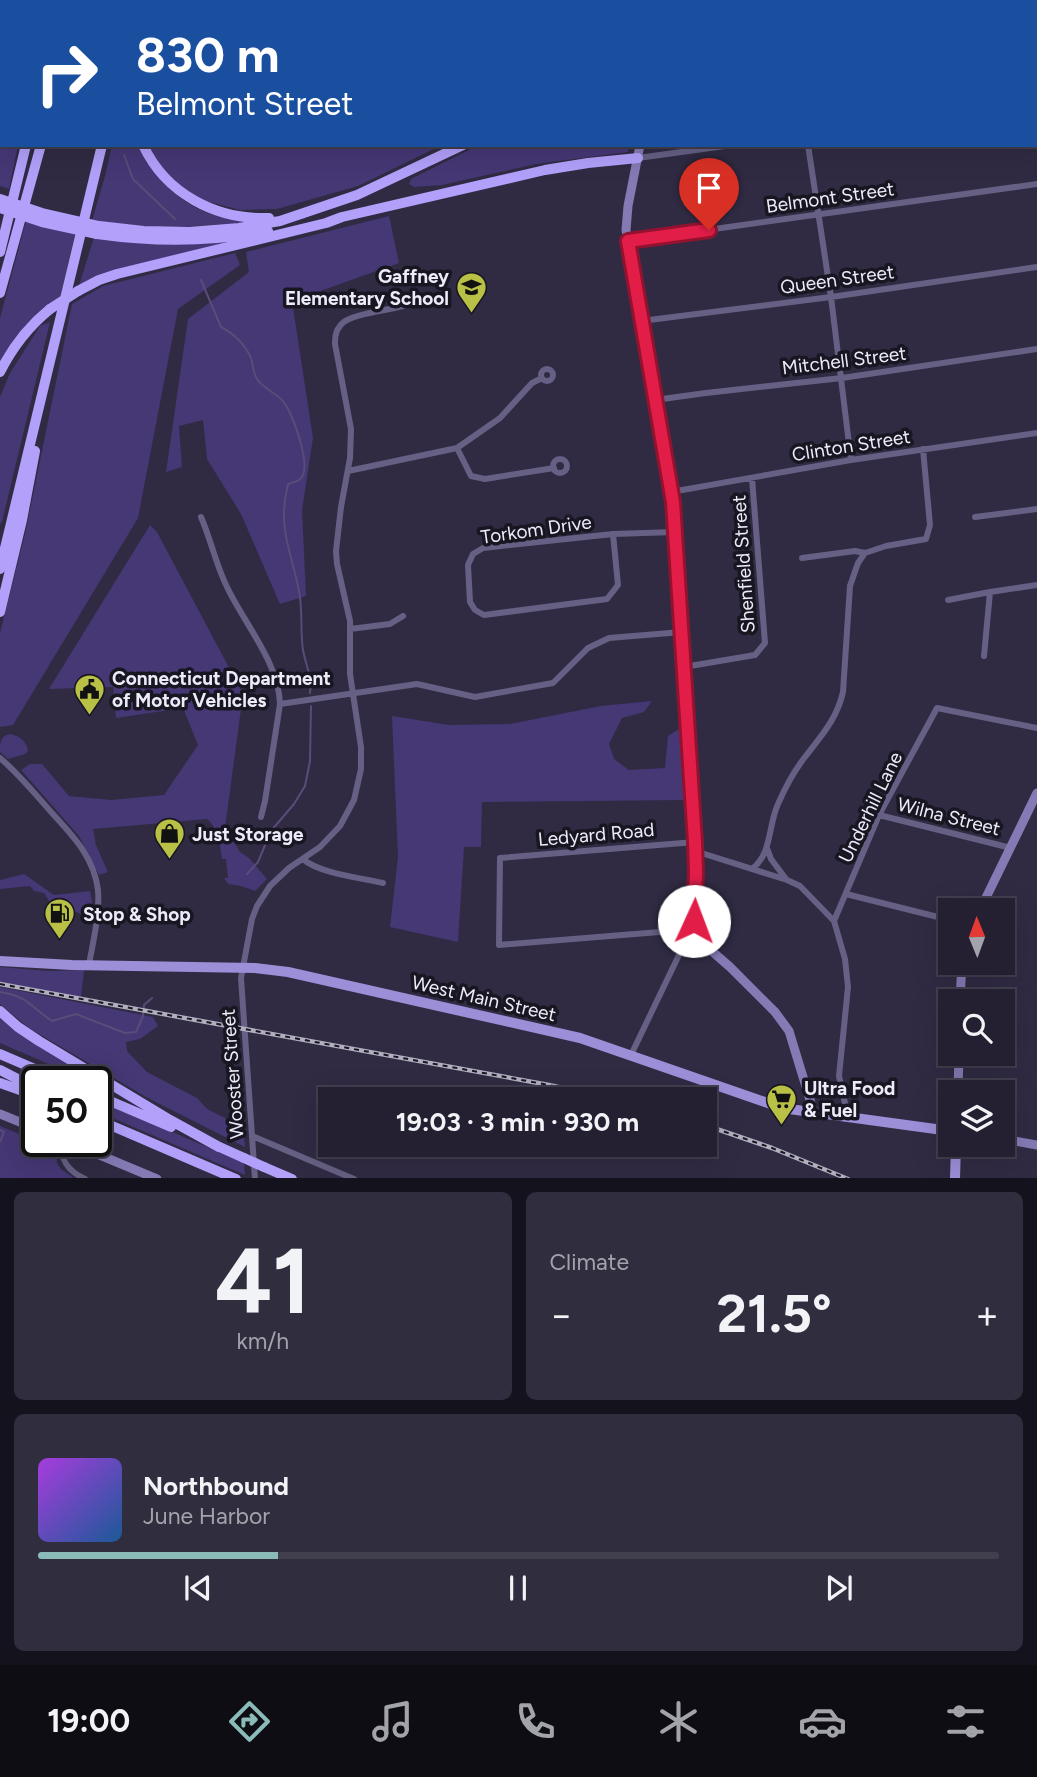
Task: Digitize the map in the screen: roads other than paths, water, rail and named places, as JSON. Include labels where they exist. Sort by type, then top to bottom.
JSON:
[{"type":"highway","points":[[0,252],[26,147]]},
{"type":"highway","points":[[0,293],[40,147]]},
{"type":"highway","points":[[0,569],[103,147]]},
{"type":"highway","points":[[144,147],[157,169],[187,196],[208,208],[251,218],[273,218],[303,213],[339,202],[459,147]]},
{"type":"highway","points":[[0,372],[27,331],[50,309],[78,290],[117,274],[536,171],[638,158]]},
{"type":"highway","points":[[0,199],[98,230],[209,231],[293,218],[303,213]]},
{"type":"highway","points":[[0,208],[42,222],[158,240],[219,238],[327,217],[342,217]]},
{"type":"highway","points":[[0,612],[25,506],[38,436],[40,403]]},
{"type":"highway","points":[[0,1011],[39,1041],[219,1147]]},
{"type":"highway","points":[[0,1054],[28,1066]]},
{"type":"highway","points":[[0,1070],[21,1080]]},
{"type":"highway","points":[[0,1083],[21,1090]]},
{"type":"highway","points":[[112,1102],[292,1178]]},
{"type":"highway","points":[[112,1122],[236,1178]]},
{"type":"main road","points":[[640,147],[627,211],[628,241],[671,492],[675,532],[695,846],[695,914],[690,932],[775,1012],[789,1031],[814,1113]]},
{"type":"main road","points":[[986,898],[1037,793]]},
{"type":"main road","name":"West Main Street","points":[[0,961],[263,968],[288,972],[580,1038],[792,1110],[938,1128]]},
{"type":"main road","points":[[0,1114],[21,1123]]},
{"type":"main road","points":[[1015,1141],[1037,1145]]},
{"type":"main road","points":[[105,1157],[158,1178]]},
{"type":"main road","points":[[955,1178],[956,1157]]},
{"type":"street","points":[[638,158],[718,147]]},
{"type":"street","points":[[808,147],[831,297],[851,460]]},
{"type":"street","name":"Belmont Street","points":[[628,241],[1037,184]]},
{"type":"street","name":"Queen Street","points":[[641,321],[1037,267]]},
{"type":"street","name":"Wooster Street","points":[[254,1178],[241,978],[252,919],[259,902],[275,880],[320,847],[335,832],[349,811],[357,790],[362,758],[350,674],[351,629],[336,551],[351,448],[350,420],[335,344],[336,332],[348,319],[407,305]]},
{"type":"street","name":"Mitchell Street","points":[[655,400],[842,378],[1037,349]]},
{"type":"street","points":[[348,471],[457,448],[500,418],[532,383],[542,378]]},
{"type":"street","name":"Clinton Street","points":[[671,492],[851,460],[1037,433]]},
{"type":"street","points":[[457,448],[471,476],[485,479],[554,468]]},
{"type":"street","points":[[802,558],[855,551],[865,553],[886,546],[926,539],[930,525],[923,449]]},
{"type":"street","name":"Shenfield Street","points":[[684,667],[755,655],[765,643],[752,478]]},
{"type":"street","points":[[975,517],[1037,509]]},
{"type":"street","points":[[201,517],[228,590],[278,686],[280,704],[261,817]]},
{"type":"street","name":"Torkom Drive","points":[[613,534],[618,585],[607,599],[484,615],[475,610],[470,602],[468,565],[473,554],[483,548],[613,534],[675,532]]},
{"type":"street","points":[[753,869],[759,864],[767,848],[781,798],[803,759],[825,734],[840,704],[850,586],[858,563],[865,553]]},
{"type":"street","points":[[948,600],[1037,585]]},
{"type":"street","points":[[984,656],[990,592]]},
{"type":"street","points":[[351,629],[390,624],[403,616]]},
{"type":"street","points":[[280,704],[418,684],[475,696],[553,683],[588,648],[609,638],[682,632]]},
{"type":"street","name":"Underhill Lane","points":[[834,921],[879,815],[937,708],[1037,728]]},
{"type":"street","points":[[0,758],[23,779],[73,835],[90,862],[98,899],[89,965]]},
{"type":"street","name":"Wilna Street","points":[[879,815],[1011,848]]},
{"type":"street","points":[[695,846],[800,886],[834,921],[845,959],[848,987],[839,1076],[848,1117]]},
{"type":"street","name":"Ledyard Road","points":[[690,932],[672,931],[499,945],[500,858],[695,846]]},
{"type":"street","points":[[767,848],[771,859],[787,880]]},
{"type":"street","points":[[303,859],[320,868],[383,883]]},
{"type":"street","points":[[846,894],[938,917]]},
{"type":"street","points":[[631,1055],[690,932]]},
{"type":"street","points":[[252,1136],[354,1178]]},
{"type":"street","points":[[62,1157],[66,1165],[85,1178]]},
{"type":"waterway","points":[[124,155],[133,179],[175,219]]},
{"type":"waterway","points":[[201,280],[221,327],[242,344],[249,353],[257,379],[286,406],[302,449],[304,470],[301,479],[288,484],[284,514],[286,539],[300,598],[302,643],[310,693]]},
{"type":"waterway","points":[[247,874],[258,862],[271,831],[305,786],[310,761],[311,706]]},
{"type":"waterway","points":[[0,992],[24,999],[52,1021],[76,1014],[125,1033],[136,1032],[143,1016],[144,1005],[152,998]]},
{"type":"waterway","points":[[0,1130],[4,1132],[0,1142]]},
{"type":"railway","points":[[0,984],[558,1087]]},
{"type":"railway","points":[[717,1129],[846,1178]]},
{"type":"place","name":"Gaffney Elementary School","points":[[472,314]]},
{"type":"place","name":"Connecticut Department of Motor Vehicles","points":[[89,716]]},
{"type":"place","name":"Just Storage","points":[[169,861]]},
{"type":"place","name":"Stop & Shop","points":[[60,941]]},
{"type":"place","name":"Ultra Food & Fuel","points":[[781,1126]]}]
